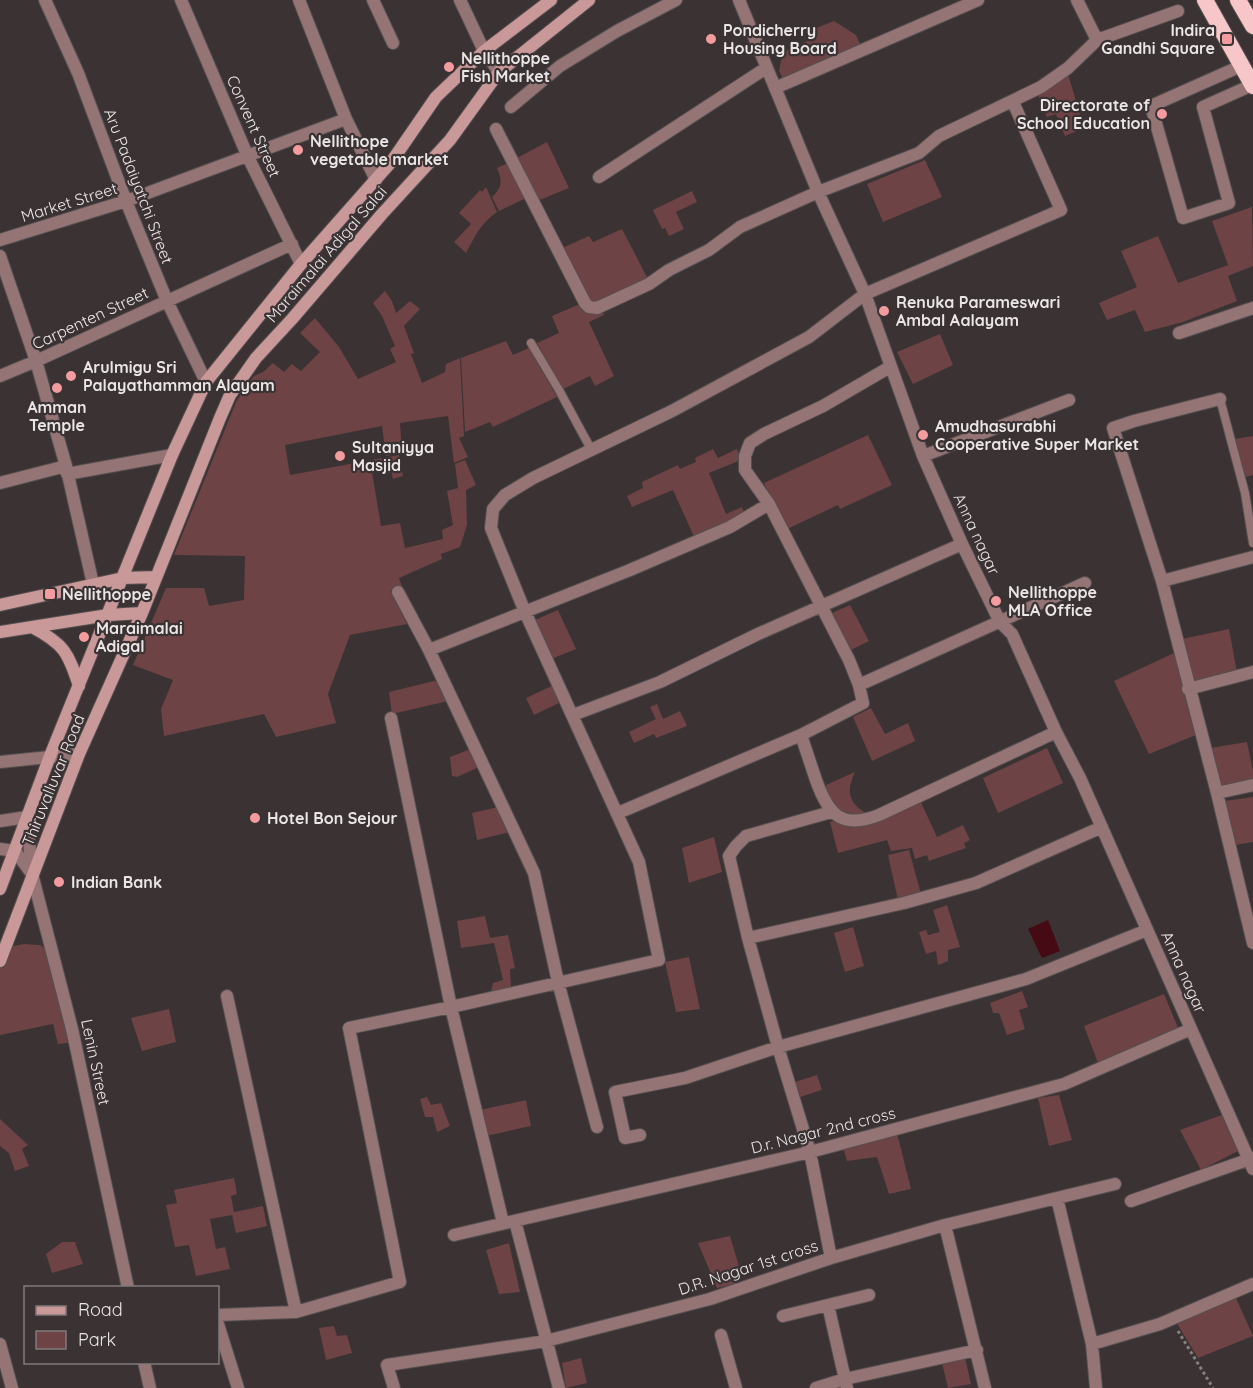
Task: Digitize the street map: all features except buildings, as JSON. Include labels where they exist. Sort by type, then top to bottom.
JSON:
[{"type":"highway","points":[[1205,0],[1253,86]]},
{"type":"highway","points":[[1238,0],[1253,26]]},
{"type":"main road","name":"Maraimalai Adigal Salai","points":[[123,578],[172,455],[206,382],[301,264],[392,161],[436,98],[484,51],[551,0]]},
{"type":"main road","name":"Maraimalai Adigal Salai","points":[[141,613],[230,395],[256,358],[450,140],[499,72],[589,0]]},
{"type":"main road","points":[[0,605],[123,578],[156,577]]},
{"type":"main road","name":"Thiruvalluvar Road","points":[[0,889],[50,756],[123,578]]},
{"type":"main road","points":[[0,632],[108,615],[141,613]]},
{"type":"main road","name":"Thiruvalluvar Road","points":[[0,961],[79,754],[141,613]]},
{"type":"main road","points":[[32,627],[53,638],[63,649],[72,664],[79,686]]},
{"type":"street","name":"Aru Padaiyatchi Street","points":[[45,0],[78,73],[126,201],[167,301],[206,382]]},
{"type":"street","name":"Convent Street","points":[[181,0],[248,157],[301,264]]},
{"type":"street","points":[[299,0],[346,119],[376,180]]},
{"type":"street","points":[[373,0],[393,43]]},
{"type":"street","points":[[460,0],[484,51],[499,72]]},
{"type":"street","points":[[511,107],[560,66],[617,31],[676,0]]},
{"type":"street","name":"Anna nagar","points":[[739,0],[818,192],[865,294],[923,456],[1000,622],[1012,634],[1056,732],[1080,778],[1252,1162]]},
{"type":"street","points":[[775,88],[978,0]]},
{"type":"street","points":[[1077,0],[1097,40]]},
{"type":"street","points":[[496,129],[585,303],[590,307],[603,306],[649,284],[669,270],[709,250],[740,227],[818,192],[919,153],[939,136],[1041,87],[1068,68],[1097,40],[1178,11]]},
{"type":"street","points":[[1241,66],[1151,106],[1184,218],[1228,203],[1203,106],[1253,86]]},
{"type":"street","points":[[599,177],[766,68]]},
{"type":"street","points":[[219,1315],[296,1312],[400,1282],[349,1028],[659,960],[639,862],[525,612],[491,528],[493,508],[506,495],[533,477],[592,451],[672,411],[809,338],[865,294],[1061,210],[1013,102]]},
{"type":"street","name":"Market Street","points":[[0,240],[126,201],[346,119]]},
{"type":"street","name":"Carpenten Street","points":[[0,376],[292,244]]},
{"type":"street","points":[[0,256],[36,361],[67,470],[93,584]]},
{"type":"street","points":[[1179,333],[1253,308]]},
{"type":"street","points":[[618,813],[801,735],[863,703],[849,660],[770,504],[746,470],[745,456],[750,443],[823,406],[890,367]]},
{"type":"street","points":[[1220,399],[1113,428],[1162,581],[1188,688],[1248,903],[1253,943]]},
{"type":"street","points":[[923,456],[1069,400]]},
{"type":"street","points":[[0,483],[67,470],[172,455]]},
{"type":"street","points":[[429,650],[730,527],[770,504]]},
{"type":"street","points":[[573,715],[660,682],[758,633],[962,544]]},
{"type":"street","points":[[1162,581],[1253,557]]},
{"type":"street","points":[[859,685],[1085,583]]},
{"type":"street","points":[[398,592],[429,650],[534,873],[558,982],[597,1127]]},
{"type":"street","points":[[1188,688],[1253,672]]},
{"type":"street","points":[[392,718],[451,1007],[509,1222],[559,1388]]},
{"type":"street","points":[[801,735],[823,800],[831,812],[846,820],[858,821],[867,819],[1056,732]]},
{"type":"street","points":[[0,762],[79,754]]},
{"type":"street","points":[[1217,793],[1253,785]]},
{"type":"street","points":[[831,812],[746,836],[729,856],[748,938],[810,1152],[831,1258]]},
{"type":"street","points":[[0,821],[27,817],[32,874]]},
{"type":"street","points":[[748,938],[904,903],[976,884],[1102,827]]},
{"type":"street","points":[[0,849],[15,851]]},
{"type":"street","name":"Lenin Street","points":[[15,851],[32,874],[74,1035],[128,1286]]},
{"type":"street","points":[[640,1135],[626,1138],[615,1092],[685,1078],[778,1047],[1026,980],[1147,930]]},
{"type":"street","points":[[227,996],[296,1312]]},
{"type":"street","name":"D.r. Nagar 2nd cross","points":[[454,1235],[810,1152],[1064,1084],[1191,1029]]},
{"type":"street","points":[[1131,1201],[1252,1162]]},
{"type":"street","name":"D.R. Nagar 1st cross","points":[[394,1388],[387,1365],[546,1341],[710,1299],[831,1258],[945,1225],[1115,1184]]},
{"type":"street","points":[[1057,1198],[1092,1344],[1096,1388]]},
{"type":"street","points":[[945,1225],[985,1388]]},
{"type":"street","points":[[1092,1344],[1171,1319],[1253,1284]]},
{"type":"street","points":[[783,1316],[869,1295]]},
{"type":"street","points":[[828,1305],[846,1384]]},
{"type":"street","points":[[219,1327],[238,1388]]},
{"type":"street","points":[[721,1335],[736,1388]]},
{"type":"street","points":[[0,1344],[12,1388]]},
{"type":"street","points":[[816,1388],[846,1384],[977,1350]]},
{"type":"street","points":[[144,1364],[150,1388]]},
{"type":"lane","points":[[531,344],[592,451]]},
{"type":"lane","points":[[1220,399],[1245,493],[1253,543]]},
{"type":"path","points":[[1171,1319],[1213,1388]]},
{"type":"green space","points":[[834,21],[856,35],[861,46],[784,80],[779,71],[783,52],[812,39],[809,31]]},
{"type":"green space","points":[[1068,74],[1084,128],[1065,136],[1056,114],[1047,117],[1038,95]]},
{"type":"green space","points":[[547,142],[569,188],[537,201],[515,159]]},
{"type":"green space","points":[[925,160],[942,197],[883,222],[867,184]]},
{"type":"green space","points":[[510,162],[528,197],[499,211],[492,197],[500,183],[497,168]]},
{"type":"green space","points":[[486,187],[497,212],[483,225],[466,253],[454,242],[471,224],[459,213],[480,190],[482,192]]},
{"type":"green space","points":[[692,191],[697,202],[676,212],[684,229],[669,236],[665,228],[662,229],[653,210]]},
{"type":"green space","points":[[1252,207],[1253,266],[1228,276],[1237,301],[1183,322],[1145,332],[1135,310],[1107,320],[1099,303],[1137,287],[1121,251],[1158,236],[1178,283],[1228,265],[1212,221]]},
{"type":"green space","points":[[622,229],[648,279],[595,303],[590,301],[562,248],[589,236],[593,242]]},
{"type":"green space","points":[[385,291],[396,313],[410,301],[420,309],[404,326],[422,383],[445,372],[446,364],[460,358],[464,436],[459,438],[468,457],[454,463],[448,416],[400,423],[402,453],[386,456],[382,426],[285,445],[290,475],[399,455],[403,476],[393,479],[391,469],[372,472],[381,526],[400,523],[405,548],[443,539],[442,530],[453,525],[447,491],[458,488],[455,464],[465,460],[476,485],[466,490],[467,525],[460,547],[441,554],[442,559],[399,578],[402,586],[390,591],[407,624],[350,635],[328,694],[336,723],[276,737],[264,714],[164,736],[161,709],[173,680],[133,665],[166,588],[204,588],[209,606],[244,600],[245,556],[174,555],[236,402],[254,376],[273,363],[284,372],[292,364],[301,371],[320,352],[300,333],[315,318],[339,347],[358,379],[396,362],[390,349],[395,346],[382,316],[373,303]]},
{"type":"green space","points":[[580,304],[603,312],[604,315],[589,322],[614,376],[595,386],[590,376],[563,389],[537,343],[559,333],[552,316]]},
{"type":"green space","points":[[940,334],[953,365],[913,384],[897,352]]},
{"type":"green space","points":[[506,341],[513,355],[529,348],[557,397],[493,427],[490,422],[465,432],[461,358]]},
{"type":"green space","points":[[868,435],[892,485],[840,509],[838,505],[785,530],[764,483]]},
{"type":"green space","points":[[1253,436],[1253,475],[1245,477],[1235,439]]},
{"type":"green space","points":[[713,449],[718,458],[737,449],[741,460],[709,473],[726,514],[742,507],[745,514],[695,539],[673,490],[632,507],[627,496],[643,488],[642,482],[678,465],[680,469],[696,462],[695,458]]},
{"type":"green space","points":[[850,605],[869,641],[849,651],[830,614]]},
{"type":"green space","points":[[558,610],[576,649],[551,659],[533,621]]},
{"type":"green space","points":[[1229,629],[1237,672],[1191,682],[1182,639]]},
{"type":"green space","points":[[1174,653],[1196,735],[1149,754],[1114,681]]},
{"type":"green space","points":[[438,680],[448,701],[392,714],[389,692]]},
{"type":"green space","points":[[554,685],[561,702],[534,715],[526,698]]},
{"type":"green space","points":[[657,704],[663,719],[680,711],[687,726],[656,738],[654,734],[634,743],[629,732],[656,719],[650,707]]},
{"type":"green space","points":[[871,708],[885,734],[908,723],[915,741],[872,761],[853,717]]},
{"type":"green space","points":[[1247,742],[1253,781],[1220,788],[1210,748]]},
{"type":"green space","points":[[1047,748],[1063,783],[998,813],[983,778]]},
{"type":"green space","points":[[471,749],[479,767],[457,777],[452,776],[450,757]]},
{"type":"green space","points":[[855,772],[850,785],[851,796],[856,806],[868,814],[859,816],[835,810],[827,799],[826,785]]},
{"type":"green space","points":[[1253,797],[1253,842],[1235,845],[1225,801]]},
{"type":"green space","points":[[920,800],[937,837],[963,825],[970,840],[964,843],[966,848],[929,861],[927,855],[915,859],[912,848],[891,851],[887,840],[838,853],[830,822]]},
{"type":"green space","points":[[498,807],[510,832],[477,840],[472,813]]},
{"type":"green space","points":[[714,837],[722,872],[689,883],[682,848]]},
{"type":"green space","points":[[909,850],[921,894],[898,900],[888,855]]},
{"type":"green space","points":[[947,905],[960,947],[948,950],[948,961],[938,965],[936,951],[926,954],[919,932],[926,930],[928,935],[940,932],[933,910]]},
{"type":"green space","points":[[485,916],[490,938],[508,935],[515,968],[510,969],[511,987],[491,991],[493,983],[503,980],[494,943],[461,948],[457,921]]},
{"type":"green space","points":[[853,927],[864,966],[845,972],[834,933]]},
{"type":"green space","points":[[24,944],[40,945],[53,955],[75,1042],[58,1044],[53,1024],[0,1035],[0,967],[8,947]]},
{"type":"green space","points":[[689,957],[700,1009],[676,1012],[665,962]]},
{"type":"green space","points":[[1022,991],[1028,1007],[1019,1010],[1025,1029],[1007,1035],[999,1013],[993,1013],[990,1003]]},
{"type":"green space","points":[[1164,994],[1179,1030],[1098,1063],[1084,1026]]},
{"type":"green space","points":[[169,1009],[176,1042],[142,1051],[131,1018]]},
{"type":"green space","points":[[817,1075],[822,1090],[797,1098],[792,1083]]},
{"type":"green space","points":[[1059,1095],[1072,1140],[1049,1146],[1038,1098]]},
{"type":"green space","points":[[427,1097],[431,1105],[441,1103],[450,1126],[437,1132],[433,1117],[425,1117],[420,1099]]},
{"type":"green space","points":[[526,1100],[531,1126],[486,1136],[480,1110]]},
{"type":"green space","points":[[1222,1115],[1238,1151],[1201,1170],[1180,1130]]},
{"type":"green space","points":[[0,1119],[28,1145],[22,1149],[29,1166],[15,1171],[9,1153],[0,1146]]},
{"type":"green space","points":[[897,1133],[911,1189],[889,1194],[877,1157],[847,1161],[842,1143]]},
{"type":"green space","points":[[234,1178],[237,1194],[231,1196],[234,1212],[263,1206],[267,1226],[236,1233],[232,1215],[210,1219],[216,1249],[225,1247],[230,1269],[196,1276],[189,1245],[175,1247],[166,1205],[177,1203],[174,1190]]},
{"type":"green space","points":[[730,1236],[739,1266],[732,1269],[736,1284],[717,1288],[698,1243]]},
{"type":"green space","points":[[62,1242],[75,1242],[83,1264],[52,1273],[46,1254]]},
{"type":"green space","points":[[509,1243],[520,1292],[499,1294],[486,1250]]},
{"type":"green space","points":[[1236,1298],[1253,1336],[1198,1358],[1176,1322]]},
{"type":"green space","points":[[334,1326],[337,1336],[347,1335],[352,1353],[326,1360],[319,1328]]},
{"type":"green space","points":[[581,1358],[587,1383],[566,1388],[562,1363]]},
{"type":"green space","points":[[965,1358],[971,1384],[948,1388],[942,1363]]},
{"type":"shaded area","points":[[1048,920],[1060,951],[1042,958],[1028,929]]},
{"type":"place","name":"Pondicherry Housing Board","points":[[711,39]]},
{"type":"place","name":"Indira Gandhi Square","points":[[1227,39]]},
{"type":"place","name":"Nellithoppe Fish Market","points":[[449,67]]},
{"type":"place","name":"Directorate of School Education","points":[[1162,114]]},
{"type":"place","name":"Nellithope vegetable market","points":[[298,150]]},
{"type":"place","name":"Renuka Parameswari Ambal Aalayam","points":[[884,311]]},
{"type":"place","name":"Arulmigu Sri Palayathamman Alayam","points":[[71,376]]},
{"type":"place","name":"Amman Temple","points":[[57,388]]},
{"type":"place","name":"Amudhasurabhi Cooperative Super Market","points":[[923,435]]},
{"type":"place","name":"Sultaniyya Masjid","points":[[340,456]]},
{"type":"place","name":"Nellithoppe","points":[[50,594]]},
{"type":"place","name":"Nellithoppe MLA Office","points":[[996,601]]},
{"type":"place","name":"Maraimalai Adigal","points":[[84,637]]},
{"type":"place","name":"Hotel Bon Sejour","points":[[255,818]]},
{"type":"place","name":"Indian Bank","points":[[59,882]]}]
